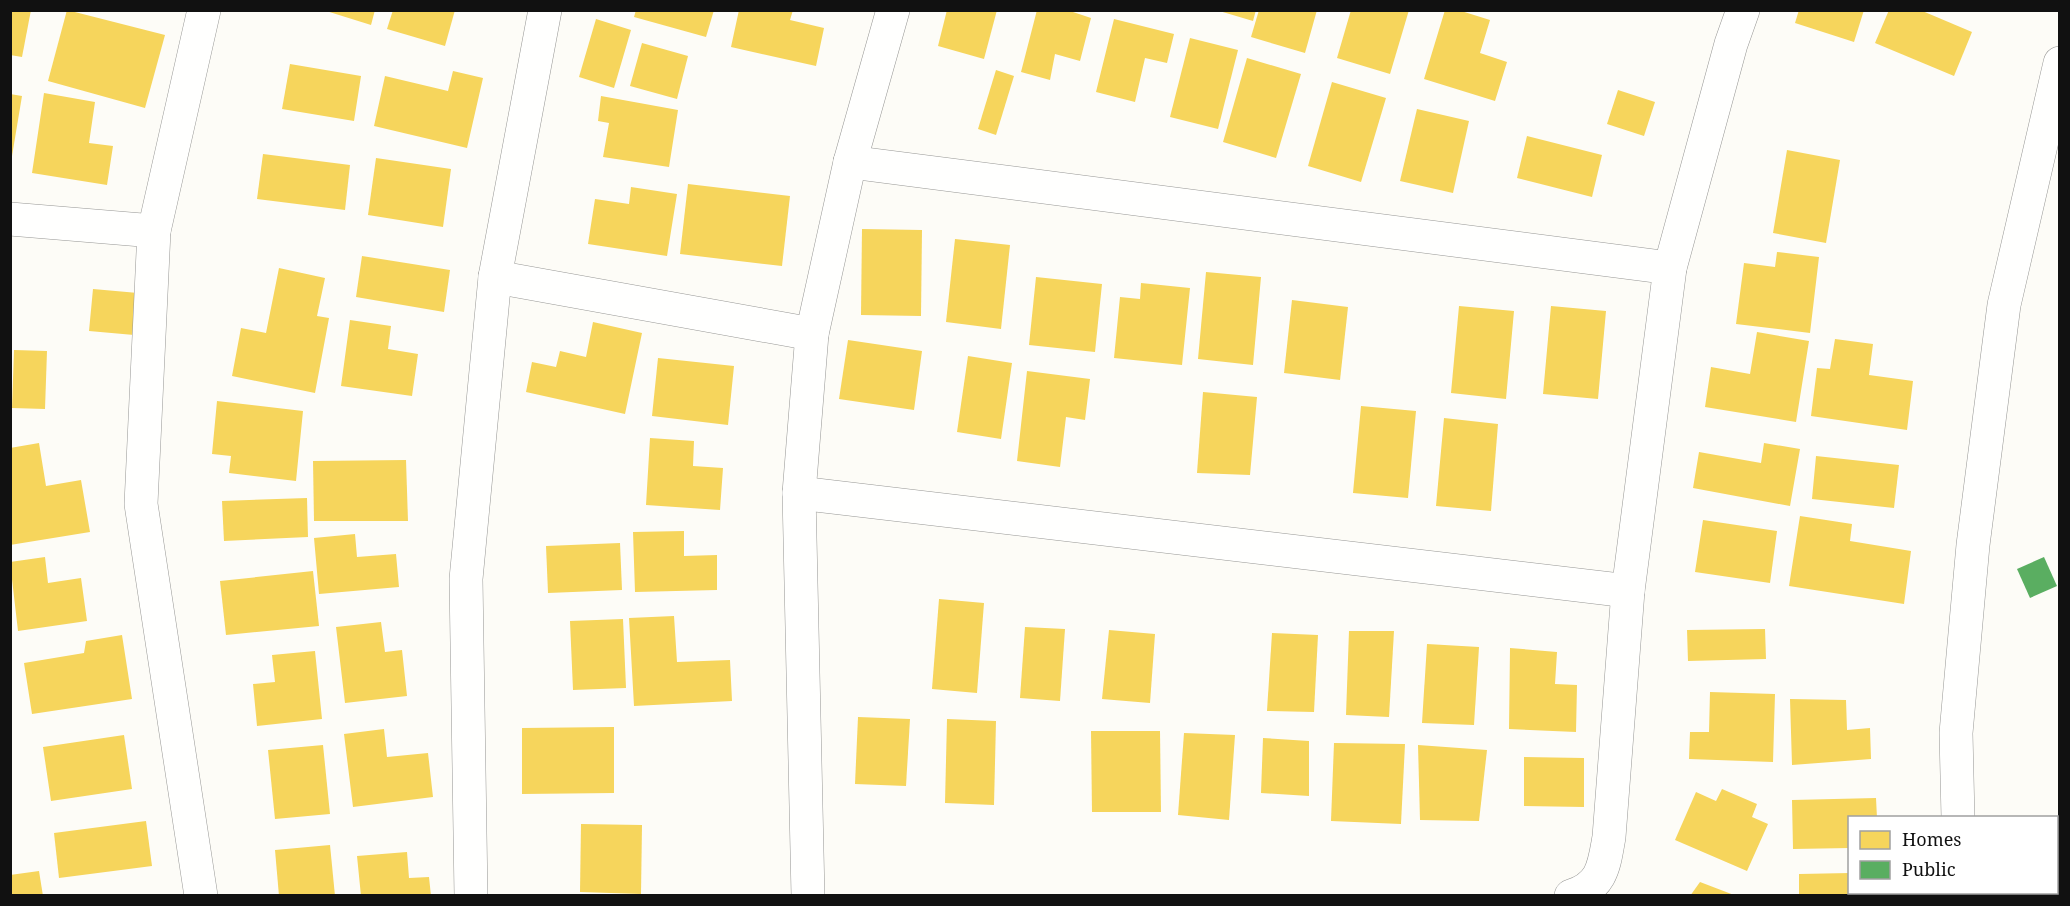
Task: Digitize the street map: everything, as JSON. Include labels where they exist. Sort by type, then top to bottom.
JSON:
[{"type":"street","points":[[201,896],[141,504],[154,231],[204,10]]},
{"type":"street","points":[[471,896],[466,579],[495,277],[545,10]]},
{"type":"street","points":[[808,896],[799,493],[812,334],[850,162],[893,10]]},
{"type":"street","points":[[1571,896],[1583,892],[1602,873],[1609,837],[1628,591],[1670,268],[1731,44],[1743,10]]},
{"type":"street","points":[[1958,816],[1956,733],[1973,545],[2004,305],[2060,63]]},
{"type":"street","points":[[850,162],[1670,268]]},
{"type":"street","points":[[10,219],[154,231]]},
{"type":"street","points":[[495,277],[812,334]]},
{"type":"street","points":[[799,493],[1628,591]]},
{"type":"building: Homes","points":[[10,10],[31,10],[22,57],[10,55]]},
{"type":"building: Homes","points":[[67,10],[165,35],[145,108],[48,81]]},
{"type":"building: Homes","points":[[323,10],[375,10],[371,25]]},
{"type":"building: Homes","points":[[393,10],[455,10],[445,46],[387,29]]},
{"type":"building: Homes","points":[[636,10],[714,10],[706,37],[634,17]]},
{"type":"building: Homes","points":[[739,10],[793,10],[790,20],[824,28],[816,66],[731,47]]},
{"type":"building: Homes","points":[[947,10],[997,10],[984,59],[938,46]]},
{"type":"building: Homes","points":[[1037,10],[1067,10],[1091,18],[1080,61],[1055,54],[1050,80],[1021,72]]},
{"type":"building: Homes","points":[[1216,10],[1256,10],[1253,21]]},
{"type":"building: Homes","points":[[1259,10],[1317,10],[1305,53],[1251,37]]},
{"type":"building: Homes","points":[[1351,10],[1409,10],[1390,74],[1337,58]]},
{"type":"building: Homes","points":[[1445,10],[1458,10],[1490,20],[1480,53],[1507,62],[1495,101],[1424,79]]},
{"type":"building: Homes","points":[[1799,10],[1864,10],[1854,42],[1795,23]]},
{"type":"building: Homes","points":[[1889,10],[1920,10],[1972,32],[1954,76],[1875,43]]},
{"type":"building: Homes","points":[[596,19],[631,30],[614,88],[579,77]]},
{"type":"building: Homes","points":[[1114,19],[1174,34],[1167,63],[1145,58],[1135,102],[1096,92]]},
{"type":"building: Homes","points":[[1190,38],[1238,50],[1218,129],[1170,117]]},
{"type":"building: Homes","points":[[642,43],[688,56],[677,99],[630,86]]},
{"type":"building: Homes","points":[[1247,58],[1301,74],[1276,158],[1223,142]]},
{"type":"building: Homes","points":[[290,64],[361,76],[354,121],[282,109]]},
{"type":"building: Homes","points":[[996,70],[1014,76],[996,135],[978,129]]},
{"type":"building: Homes","points":[[453,71],[483,78],[467,148],[374,126],[385,76],[448,91]]},
{"type":"building: Homes","points":[[1332,82],[1386,98],[1361,182],[1308,166]]},
{"type":"building: Homes","points":[[1618,90],[1655,102],[1644,136],[1607,124]]},
{"type":"building: Homes","points":[[44,93],[95,102],[89,143],[113,146],[107,185],[32,173]]},
{"type":"building: Homes","points":[[10,94],[22,96],[12,156],[10,156]]},
{"type":"building: Homes","points":[[601,96],[678,110],[669,167],[603,157],[609,123],[598,121]]},
{"type":"building: Homes","points":[[1417,109],[1469,121],[1453,193],[1400,181]]},
{"type":"building: Homes","points":[[1527,136],[1602,155],[1592,197],[1517,178]]},
{"type":"building: Homes","points":[[1787,150],[1840,160],[1826,243],[1773,233]]},
{"type":"building: Homes","points":[[263,154],[350,165],[345,210],[257,199]]},
{"type":"building: Homes","points":[[376,158],[451,169],[443,227],[368,215]]},
{"type":"building: Homes","points":[[688,184],[790,196],[782,266],[680,254]]},
{"type":"building: Homes","points":[[631,187],[677,194],[667,256],[588,244],[595,199],[629,204]]},
{"type":"building: Homes","points":[[862,229],[922,230],[921,316],[861,315]]},
{"type":"building: Homes","points":[[955,239],[1010,245],[1001,329],[946,322]]},
{"type":"building: Homes","points":[[1777,252],[1819,257],[1810,333],[1736,324],[1744,263],[1775,267]]},
{"type":"building: Homes","points":[[362,256],[450,270],[444,312],[356,297]]},
{"type":"building: Homes","points":[[279,268],[325,278],[317,316],[329,318],[315,393],[232,376],[241,328],[266,333]]},
{"type":"building: Homes","points":[[1206,272],[1261,277],[1253,365],[1198,359]]},
{"type":"building: Homes","points":[[1036,277],[1102,284],[1095,352],[1029,345]]},
{"type":"building: Homes","points":[[1141,283],[1190,288],[1182,365],[1114,358],[1120,297],[1140,299]]},
{"type":"building: Homes","points":[[93,289],[138,293],[134,335],[89,331]]},
{"type":"building: Homes","points":[[1292,300],[1348,307],[1340,380],[1284,373]]},
{"type":"building: Homes","points":[[1459,306],[1514,311],[1506,399],[1451,393]]},
{"type":"building: Homes","points":[[1551,306],[1606,311],[1598,399],[1543,394]]},
{"type":"building: Homes","points":[[350,320],[391,326],[388,349],[418,354],[412,396],[341,386]]},
{"type":"building: Homes","points":[[593,322],[642,333],[625,414],[526,392],[532,362],[556,367],[560,351],[586,357]]},
{"type":"building: Homes","points":[[1757,332],[1809,341],[1796,422],[1705,407],[1711,367],[1750,374]]},
{"type":"building: Homes","points":[[1835,339],[1873,344],[1869,375],[1913,381],[1907,430],[1811,416],[1817,368],[1830,369]]},
{"type":"building: Homes","points":[[848,340],[922,351],[914,410],[839,399]]},
{"type":"building: Homes","points":[[14,350],[47,351],[45,409],[12,408]]},
{"type":"building: Homes","points":[[968,356],[1012,363],[1001,439],[957,432]]},
{"type":"building: Homes","points":[[658,358],[734,366],[728,425],[652,416]]},
{"type":"building: Homes","points":[[1027,371],[1090,379],[1085,420],[1066,417],[1060,467],[1017,461]]},
{"type":"building: Homes","points":[[1203,392],[1257,397],[1250,475],[1197,473]]},
{"type":"building: Homes","points":[[217,401],[303,411],[296,481],[229,473],[231,456],[212,454]]},
{"type":"building: Homes","points":[[1361,406],[1416,411],[1408,498],[1353,493]]},
{"type":"building: Homes","points":[[1444,418],[1498,424],[1491,511],[1436,506]]},
{"type":"building: Homes","points":[[650,438],[694,441],[693,466],[723,468],[720,510],[646,505]]},
{"type":"building: Homes","points":[[39,443],[46,486],[81,480],[90,532],[10,545],[10,448]]},
{"type":"building: Homes","points":[[1764,443],[1800,449],[1790,506],[1693,488],[1699,452],[1761,463]]},
{"type":"building: Homes","points":[[1816,456],[1899,465],[1894,508],[1812,499]]},
{"type":"building: Homes","points":[[406,460],[408,521],[314,521],[313,461]]},
{"type":"building: Homes","points":[[307,498],[308,537],[224,541],[222,501]]},
{"type":"building: Homes","points":[[1800,516],[1852,524],[1850,541],[1911,551],[1904,604],[1789,586]]},
{"type":"building: Homes","points":[[1703,520],[1777,531],[1770,583],[1695,572]]},
{"type":"building: Homes","points":[[684,531],[684,556],[717,555],[717,590],[635,592],[633,532]]},
{"type":"building: Homes","points":[[355,534],[357,557],[396,554],[399,587],[319,594],[314,538]]},
{"type":"building: Homes","points":[[620,543],[622,590],[548,593],[546,546]]},
{"type":"building: Homes","points":[[45,557],[48,583],[81,578],[87,621],[18,631],[10,562]]},
{"type":"building: Homes","points":[[313,571],[319,626],[226,635],[220,581]]},
{"type":"building: Homes","points":[[939,599],[984,603],[977,693],[932,689]]},
{"type":"building: Homes","points":[[674,616],[677,662],[730,660],[732,701],[634,706],[629,618]]},
{"type":"building: Homes","points":[[623,619],[626,688],[573,690],[570,621]]},
{"type":"building: Homes","points":[[381,622],[385,652],[402,650],[407,696],[345,703],[336,627]]},
{"type":"building: Homes","points":[[1025,627],[1065,629],[1060,701],[1020,698]]},
{"type":"building: Homes","points":[[1765,629],[1766,659],[1688,661],[1687,630]]},
{"type":"building: Homes","points":[[1109,630],[1155,634],[1150,703],[1102,699]]},
{"type":"building: Homes","points":[[1349,631],[1394,631],[1389,717],[1346,715]]},
{"type":"building: Homes","points":[[1272,633],[1318,635],[1314,712],[1267,711]]},
{"type":"building: Homes","points":[[122,635],[132,699],[32,714],[24,663],[84,653],[86,641]]},
{"type":"building: Homes","points":[[1427,644],[1479,647],[1474,725],[1422,723]]},
{"type":"building: Homes","points":[[1510,648],[1557,652],[1555,684],[1577,685],[1576,732],[1509,729]]},
{"type":"building: Homes","points":[[315,651],[322,719],[257,726],[253,684],[275,682],[272,655]]},
{"type":"building: Homes","points":[[1710,692],[1775,694],[1773,762],[1689,759],[1690,732],[1709,732]]},
{"type":"building: Homes","points":[[1790,699],[1846,700],[1847,730],[1870,728],[1871,759],[1792,765]]},
{"type":"building: Homes","points":[[858,717],[910,719],[906,786],[855,784]]},
{"type":"building: Homes","points":[[947,719],[996,721],[994,805],[945,803]]},
{"type":"building: Homes","points":[[614,727],[614,793],[522,794],[522,728]]},
{"type":"building: Homes","points":[[384,729],[387,757],[428,753],[433,797],[353,807],[344,734]]},
{"type":"building: Homes","points":[[1091,731],[1160,731],[1161,812],[1092,812]]},
{"type":"building: Homes","points":[[1184,733],[1235,735],[1229,820],[1178,815]]},
{"type":"building: Homes","points":[[124,735],[132,789],[51,801],[43,747]]},
{"type":"building: Homes","points":[[1263,738],[1309,741],[1309,796],[1261,793]]},
{"type":"building: Homes","points":[[1334,743],[1405,744],[1401,824],[1331,821]]},
{"type":"building: Homes","points":[[323,745],[330,814],[275,819],[268,750]]},
{"type":"building: Homes","points":[[1418,745],[1487,750],[1479,821],[1420,820]]},
{"type":"building: Homes","points":[[1524,757],[1584,758],[1584,807],[1524,806]]},
{"type":"building: Homes","points":[[1722,789],[1757,804],[1752,817],[1768,824],[1747,871],[1675,840],[1696,792],[1716,801]]},
{"type":"building: Homes","points":[[1876,798],[1877,816],[1848,816],[1848,848],[1793,849],[1792,800]]},
{"type":"building: Homes","points":[[146,821],[152,866],[59,878],[54,833]]},
{"type":"building: Homes","points":[[581,824],[642,825],[641,894],[580,892]]},
{"type":"building: Homes","points":[[330,845],[335,896],[279,896],[275,850]]},
{"type":"building: Homes","points":[[407,852],[409,878],[429,877],[431,896],[361,896],[357,856]]},
{"type":"building: Homes","points":[[39,871],[43,896],[10,896],[10,875]]},
{"type":"building: Homes","points":[[1848,873],[1848,894],[1883,894],[1883,896],[1799,896],[1799,874]]},
{"type":"building: Homes","points":[[1700,882],[1734,895],[1734,896],[1690,896]]},
{"type":"building: Public","points":[[2044,557],[2057,586],[2030,598],[2017,569]]}]
